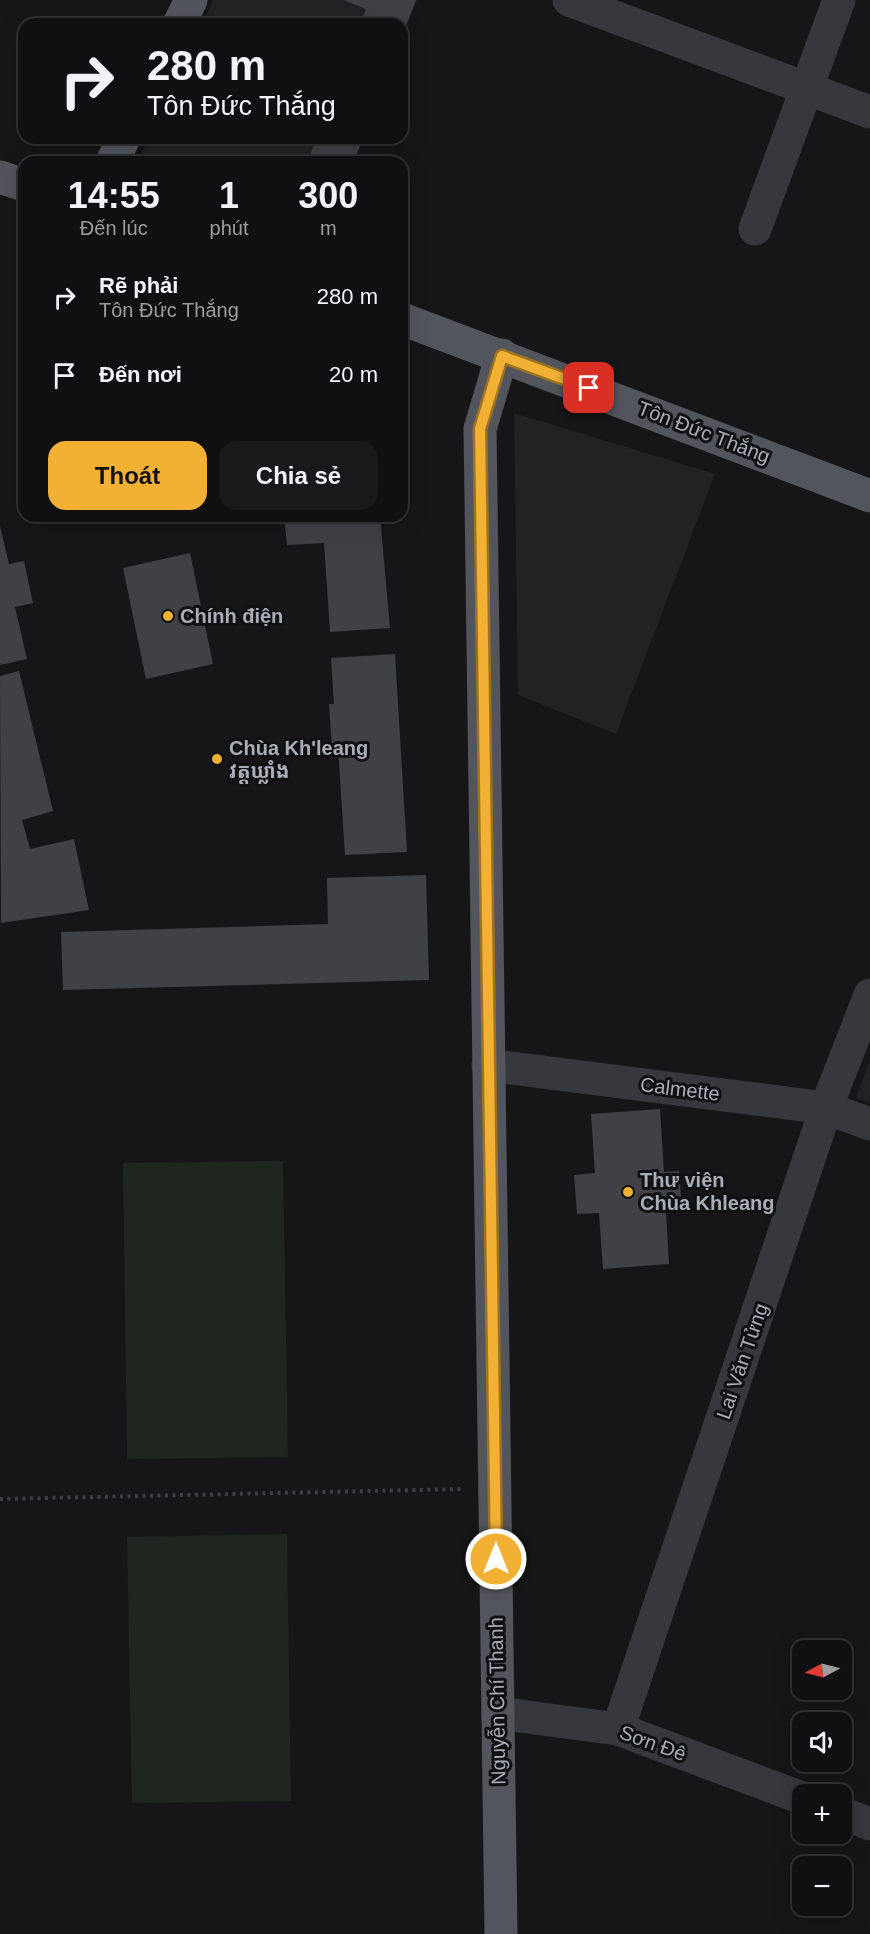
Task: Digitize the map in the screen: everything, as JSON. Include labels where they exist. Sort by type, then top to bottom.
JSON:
[{"type":"main road","points":[[182,18],[191,0]]},
{"type":"main road","points":[[0,177],[18,182]]},
{"type":"main road","name":"Tôn Đức Thắng","points":[[408,321],[870,496]]},
{"type":"main road","name":"Nguyễn Chí Thanh","points":[[501,1934],[480,429],[502,356]]},
{"type":"street","points":[[569,0],[870,112]]},
{"type":"street","points":[[755,229],[839,0]]},
{"type":"street","name":"Lai Văn Tửng","points":[[618,1729],[826,1108],[870,995]]},
{"type":"street","name":"Calmette","points":[[488,1065],[826,1108],[870,1124]]},
{"type":"street","name":"Sơn Đê","points":[[498,1713],[618,1729],[792,1794]]},
{"type":"street","points":[[852,1817],[870,1824]]},
{"type":"path","points":[[0,1499],[495,1489]]},
{"type":"shaded area","points":[[213,0],[417,0],[408,22],[408,18],[205,18]]},
{"type":"shaded area","points":[[146,144],[360,144],[354,156],[143,156],[142,152]]},
{"type":"shaded area","points":[[514,413],[715,474],[616,734],[518,695]]},
{"type":"shaded area","points":[[870,1059],[870,1103],[856,1098]]},
{"type":"shaded area","points":[[283,1161],[288,1457],[127,1459],[123,1163]]},
{"type":"shaded area","points":[[287,1534],[291,1801],[132,1803],[127,1537]]},
{"type":"building","points":[[344,0],[416,0],[408,21],[408,18],[362,18],[366,9]]},
{"type":"building","points":[[314,144],[361,144],[356,156],[310,156]]},
{"type":"building","points":[[285,522],[381,522],[390,628],[330,632],[324,543],[287,545]]},
{"type":"building","points":[[0,526],[9,564],[24,561],[33,603],[15,607],[27,659],[0,665]]},
{"type":"building","name":"Chính điện","points":[[190,553],[213,664],[146,679],[123,568]]},
{"type":"building","points":[[395,654],[407,852],[345,855],[338,747],[332,748],[329,704],[334,704],[331,658]]},
{"type":"building","points":[[19,671],[53,811],[22,820],[30,849],[74,839],[89,910],[1,923],[0,676]]},
{"type":"building","points":[[426,875],[429,980],[63,990],[61,932],[328,924],[327,878]]},
{"type":"building","name":"Thư viện Chùa Khleang","points":[[660,1109],[664,1172],[679,1171],[682,1210],[666,1212],[669,1264],[603,1269],[599,1213],[577,1214],[574,1175],[595,1173],[591,1114]]},
{"type":"place","name":"Chính điện","points":[[168,616]]},
{"type":"place","name":"Chùa Kh'leang វត្តឃ្លាំង","points":[[217,759]]},
{"type":"place","name":"Thư viện Chùa Khleang","points":[[628,1192]]},
{"type":"route","points":[[496,1559],[480,429],[502,356],[589,388]]}]
